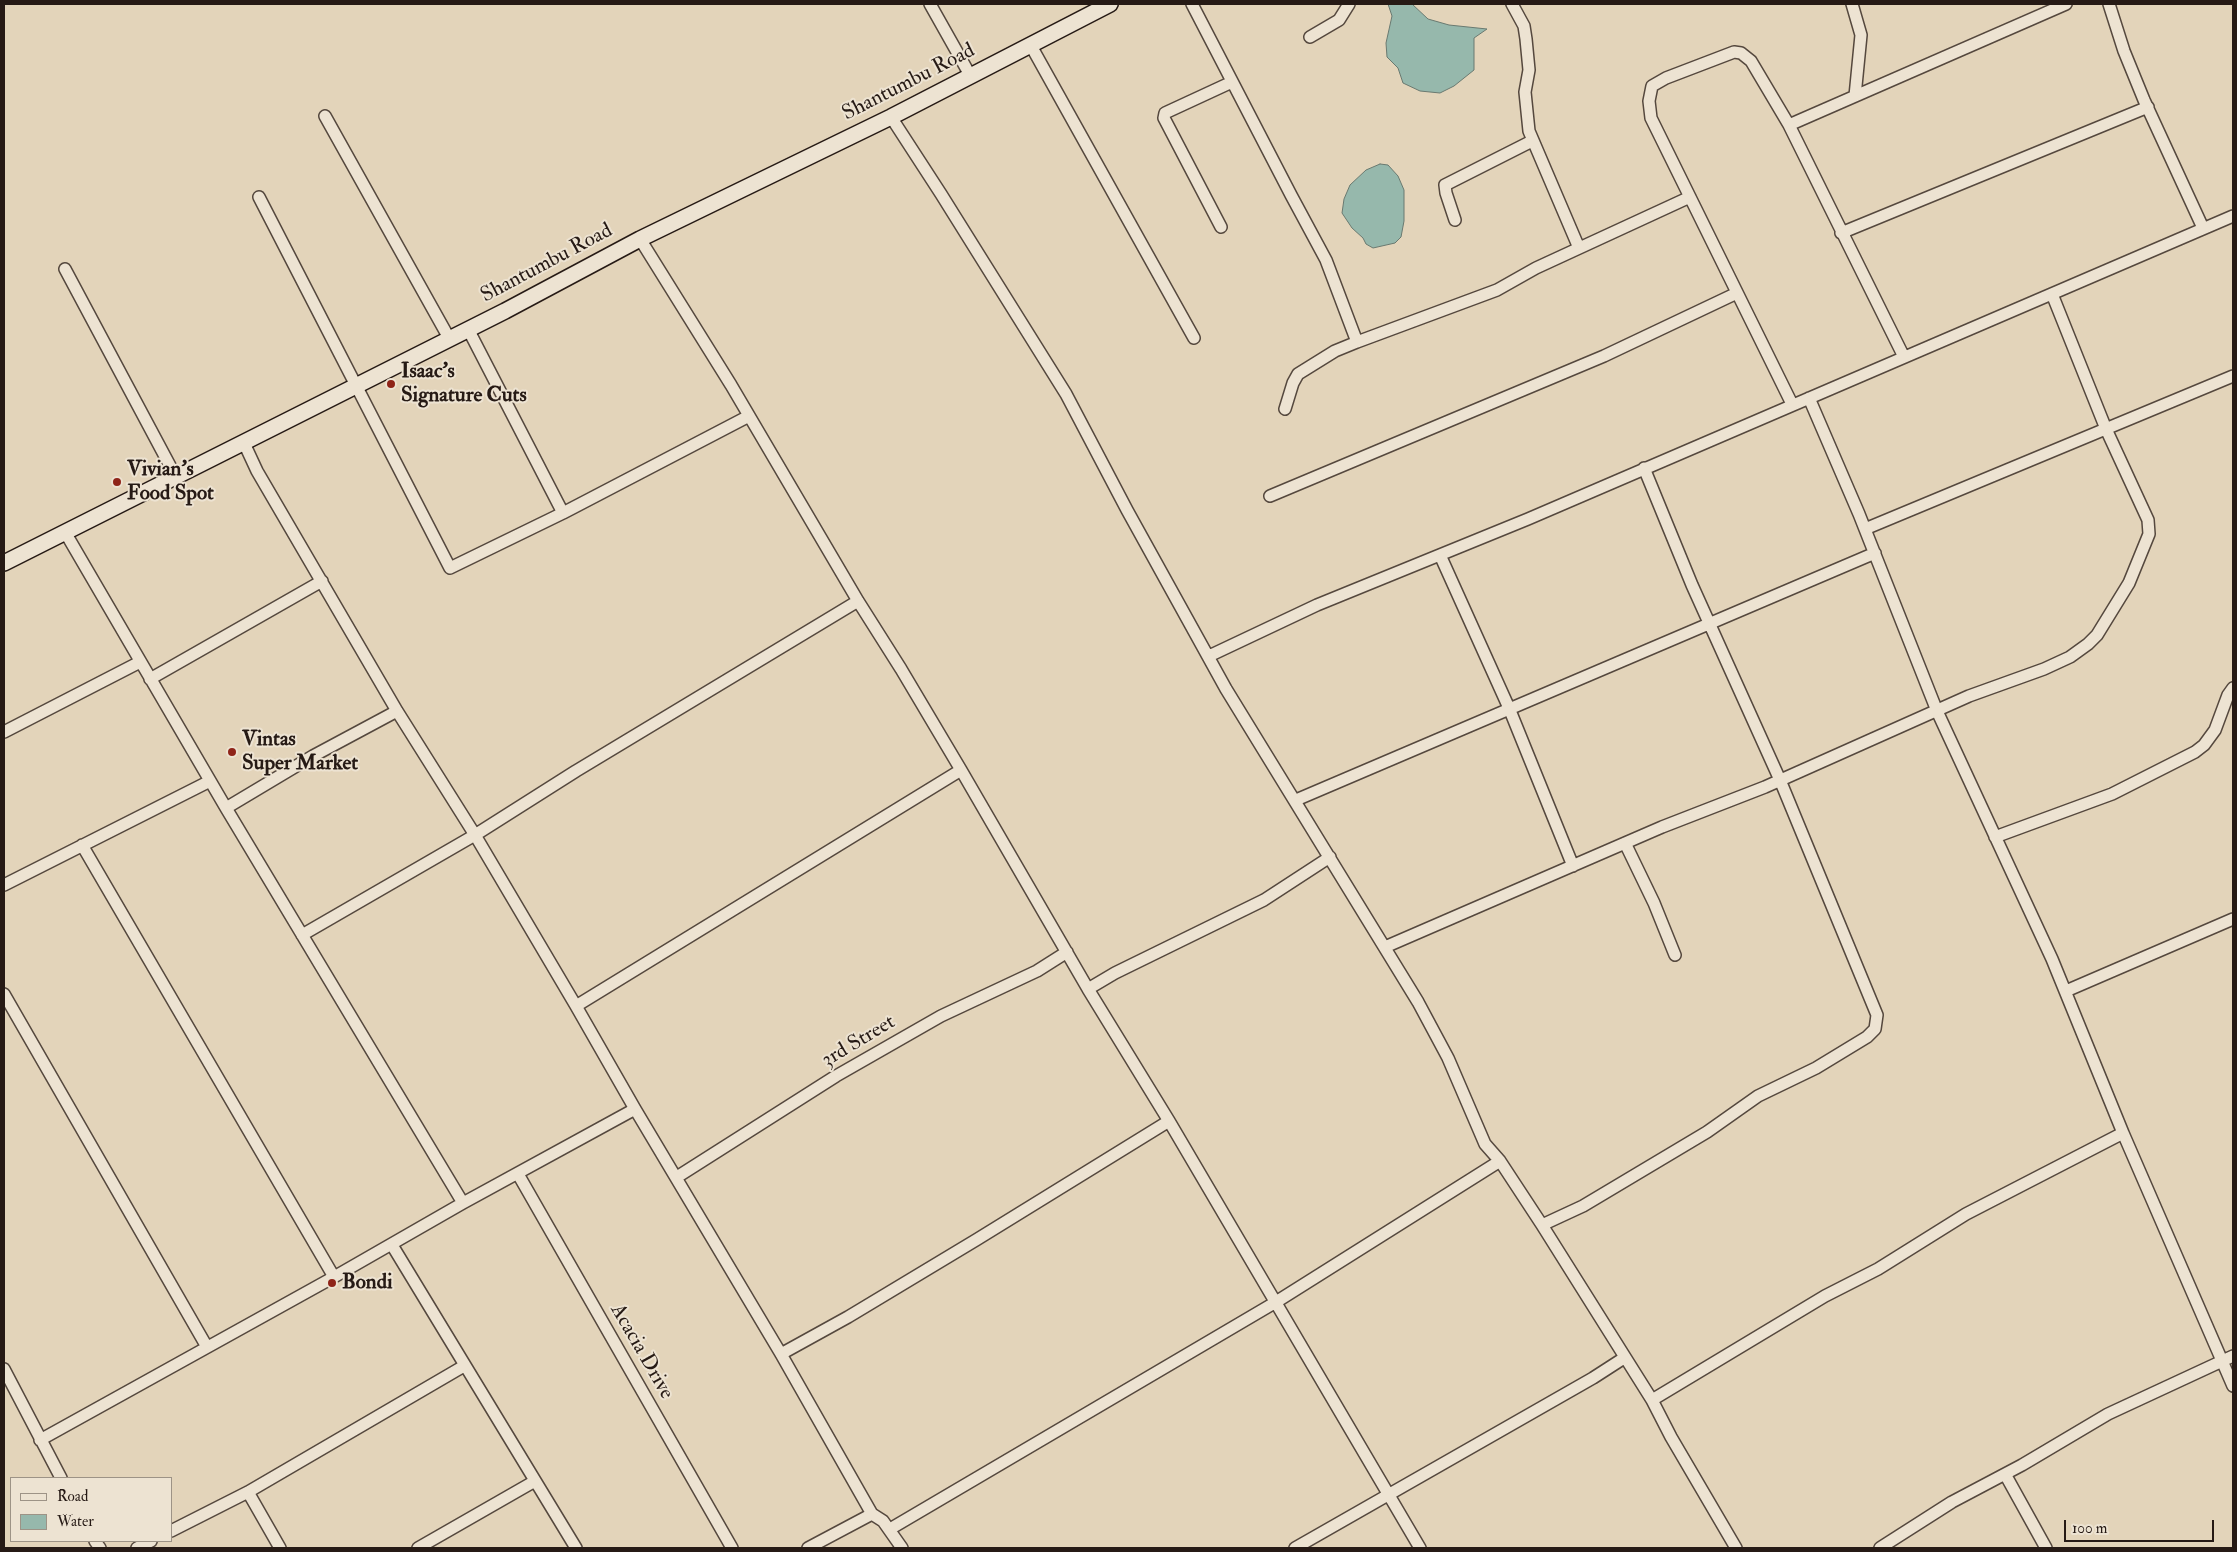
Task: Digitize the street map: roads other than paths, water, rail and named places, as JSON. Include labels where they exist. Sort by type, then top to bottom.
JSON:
[{"type":"street","points":[[930,4],[970,75]]},
{"type":"street","name":"Shantumbu Road","points":[[4,563],[356,387],[640,239],[891,117],[1110,4]]},
{"type":"street","points":[[1192,4],[1326,260],[1358,342]]},
{"type":"street","points":[[1310,37],[1339,20],[1350,4]]},
{"type":"street","points":[[1512,4],[1524,26],[1526,39],[1529,70],[1525,92],[1532,142],[1542,160],[1579,248]]},
{"type":"street","points":[[1852,4],[1860,34],[1855,96]]},
{"type":"street","points":[[1788,125],[2066,4]]},
{"type":"street","points":[[2109,4],[2124,51],[2204,228]]},
{"type":"street","points":[[1030,44],[1194,338]]},
{"type":"street","points":[[1792,404],[1651,118],[1649,101],[1652,86],[1666,78],[1734,52],[1741,53],[1751,61],[1788,125],[1904,357]]},
{"type":"street","points":[[1221,227],[1164,118],[1165,113],[1232,82]]},
{"type":"street","points":[[1841,233],[2148,107]]},
{"type":"street","points":[[325,116],[449,338]]},
{"type":"street","points":[[891,117],[1066,394],[1127,510],[1226,689],[1385,947],[1448,1058],[1485,1144],[1500,1161],[1542,1225],[1652,1400],[1736,1548]]},
{"type":"street","points":[[1455,220],[1445,185],[1532,142]]},
{"type":"street","points":[[259,197],[450,568],[563,513],[749,416]]},
{"type":"street","points":[[1285,409],[1298,374],[1335,351],[1497,290],[1536,268],[1690,197]]},
{"type":"street","points":[[1209,656],[1317,605],[1440,555],[2233,216]]},
{"type":"street","points":[[640,239],[749,416],[858,601],[886,644],[1066,952],[1169,1121],[1420,1548]]},
{"type":"street","points":[[65,269],[176,477]]},
{"type":"street","points":[[1270,496],[1604,356],[1737,293]]},
{"type":"street","points":[[1385,947],[1780,780],[1969,696],[2044,669],[2070,657],[2088,644],[2097,635],[2129,583],[2149,534],[2148,520],[2106,429],[2052,294]]},
{"type":"street","points":[[468,329],[563,513]]},
{"type":"street","points":[[1865,529],[2233,376]]},
{"type":"street","points":[[1809,398],[1875,553],[1937,711],[2066,991],[2123,1133],[2228,1359],[2233,1386]]},
{"type":"street","points":[[244,443],[257,471],[398,711],[475,835],[576,1006],[634,1109],[677,1177],[872,1514],[884,1521],[902,1548]]},
{"type":"street","points":[[1542,1225],[1582,1206],[1707,1132],[1758,1096],[1816,1068],[1867,1037],[1875,1029],[1877,1015],[1780,780],[1709,622],[1644,468]]},
{"type":"street","points":[[65,532],[226,808],[463,1203]]},
{"type":"street","points":[[1296,800],[1709,622],[1875,553]]},
{"type":"street","points":[[1440,555],[1509,708],[1573,866]]},
{"type":"street","points":[[150,679],[322,581]]},
{"type":"street","points":[[302,935],[475,835],[576,771],[858,601]]},
{"type":"street","points":[[4,732],[140,662]]},
{"type":"street","points":[[1995,837],[2112,794],[2195,752],[2204,745],[2215,730],[2233,683]]},
{"type":"street","points":[[226,808],[313,756],[398,711]]},
{"type":"street","points":[[576,1006],[961,770]]},
{"type":"street","points":[[4,885],[210,781]]},
{"type":"street","points":[[1625,844],[1654,903],[1675,955]]},
{"type":"street","points":[[82,845],[334,1277]]},
{"type":"street","points":[[1088,989],[1115,973],[1264,900],[1330,857]]},
{"type":"street","points":[[2066,991],[2233,919]]},
{"type":"street","name":"3rd Street","points":[[677,1177],[836,1076],[959,1006],[1037,971],[1066,952]]},
{"type":"street","points":[[4,994],[207,1347]]},
{"type":"street","points":[[40,1440],[634,1109]]},
{"type":"street","points":[[781,1354],[968,1246],[1169,1121]]},
{"type":"street","points":[[1652,1400],[1818,1301],[1878,1269],[1966,1214],[2123,1133]]},
{"type":"street","points":[[890,1529],[1276,1302],[1500,1161]]},
{"type":"street","name":"Acacia Drive","points":[[518,1174],[732,1548]]},
{"type":"street","points":[[392,1245],[576,1548]]},
{"type":"street","points":[[1294,1548],[1552,1402],[1624,1358]]},
{"type":"street","points":[[1880,1548],[1952,1502],[2108,1414],[2228,1359]]},
{"type":"street","points":[[172,1530],[248,1492],[464,1366]]},
{"type":"street","points":[[4,1369],[60,1477]]},
{"type":"street","points":[[2004,1474],[2046,1548]]},
{"type":"street","points":[[418,1548],[535,1481]]},
{"type":"street","points":[[248,1492],[280,1548]]},
{"type":"street","points":[[808,1548],[872,1514]]},
{"type":"street","points":[[137,1548],[149,1542]]},
{"type":"water","points":[[1388,4],[1412,4],[1428,19],[1449,25],[1487,29],[1474,38],[1474,70],[1454,86],[1440,93],[1420,91],[1403,83],[1398,68],[1387,57],[1386,43],[1392,16]]},
{"type":"water","points":[[1380,164],[1388,165],[1398,176],[1404,190],[1404,221],[1401,237],[1395,243],[1373,248],[1366,244],[1342,213],[1344,199],[1350,185],[1366,170]]},
{"type":"place","name":"Isaac's Signature Cuts","points":[[391,384]]},
{"type":"place","name":"Vivian’s Food Spot","points":[[117,482]]},
{"type":"place","name":"Vintas Super Market","points":[[232,752]]},
{"type":"place","name":"Bondi","points":[[332,1283]]}]
